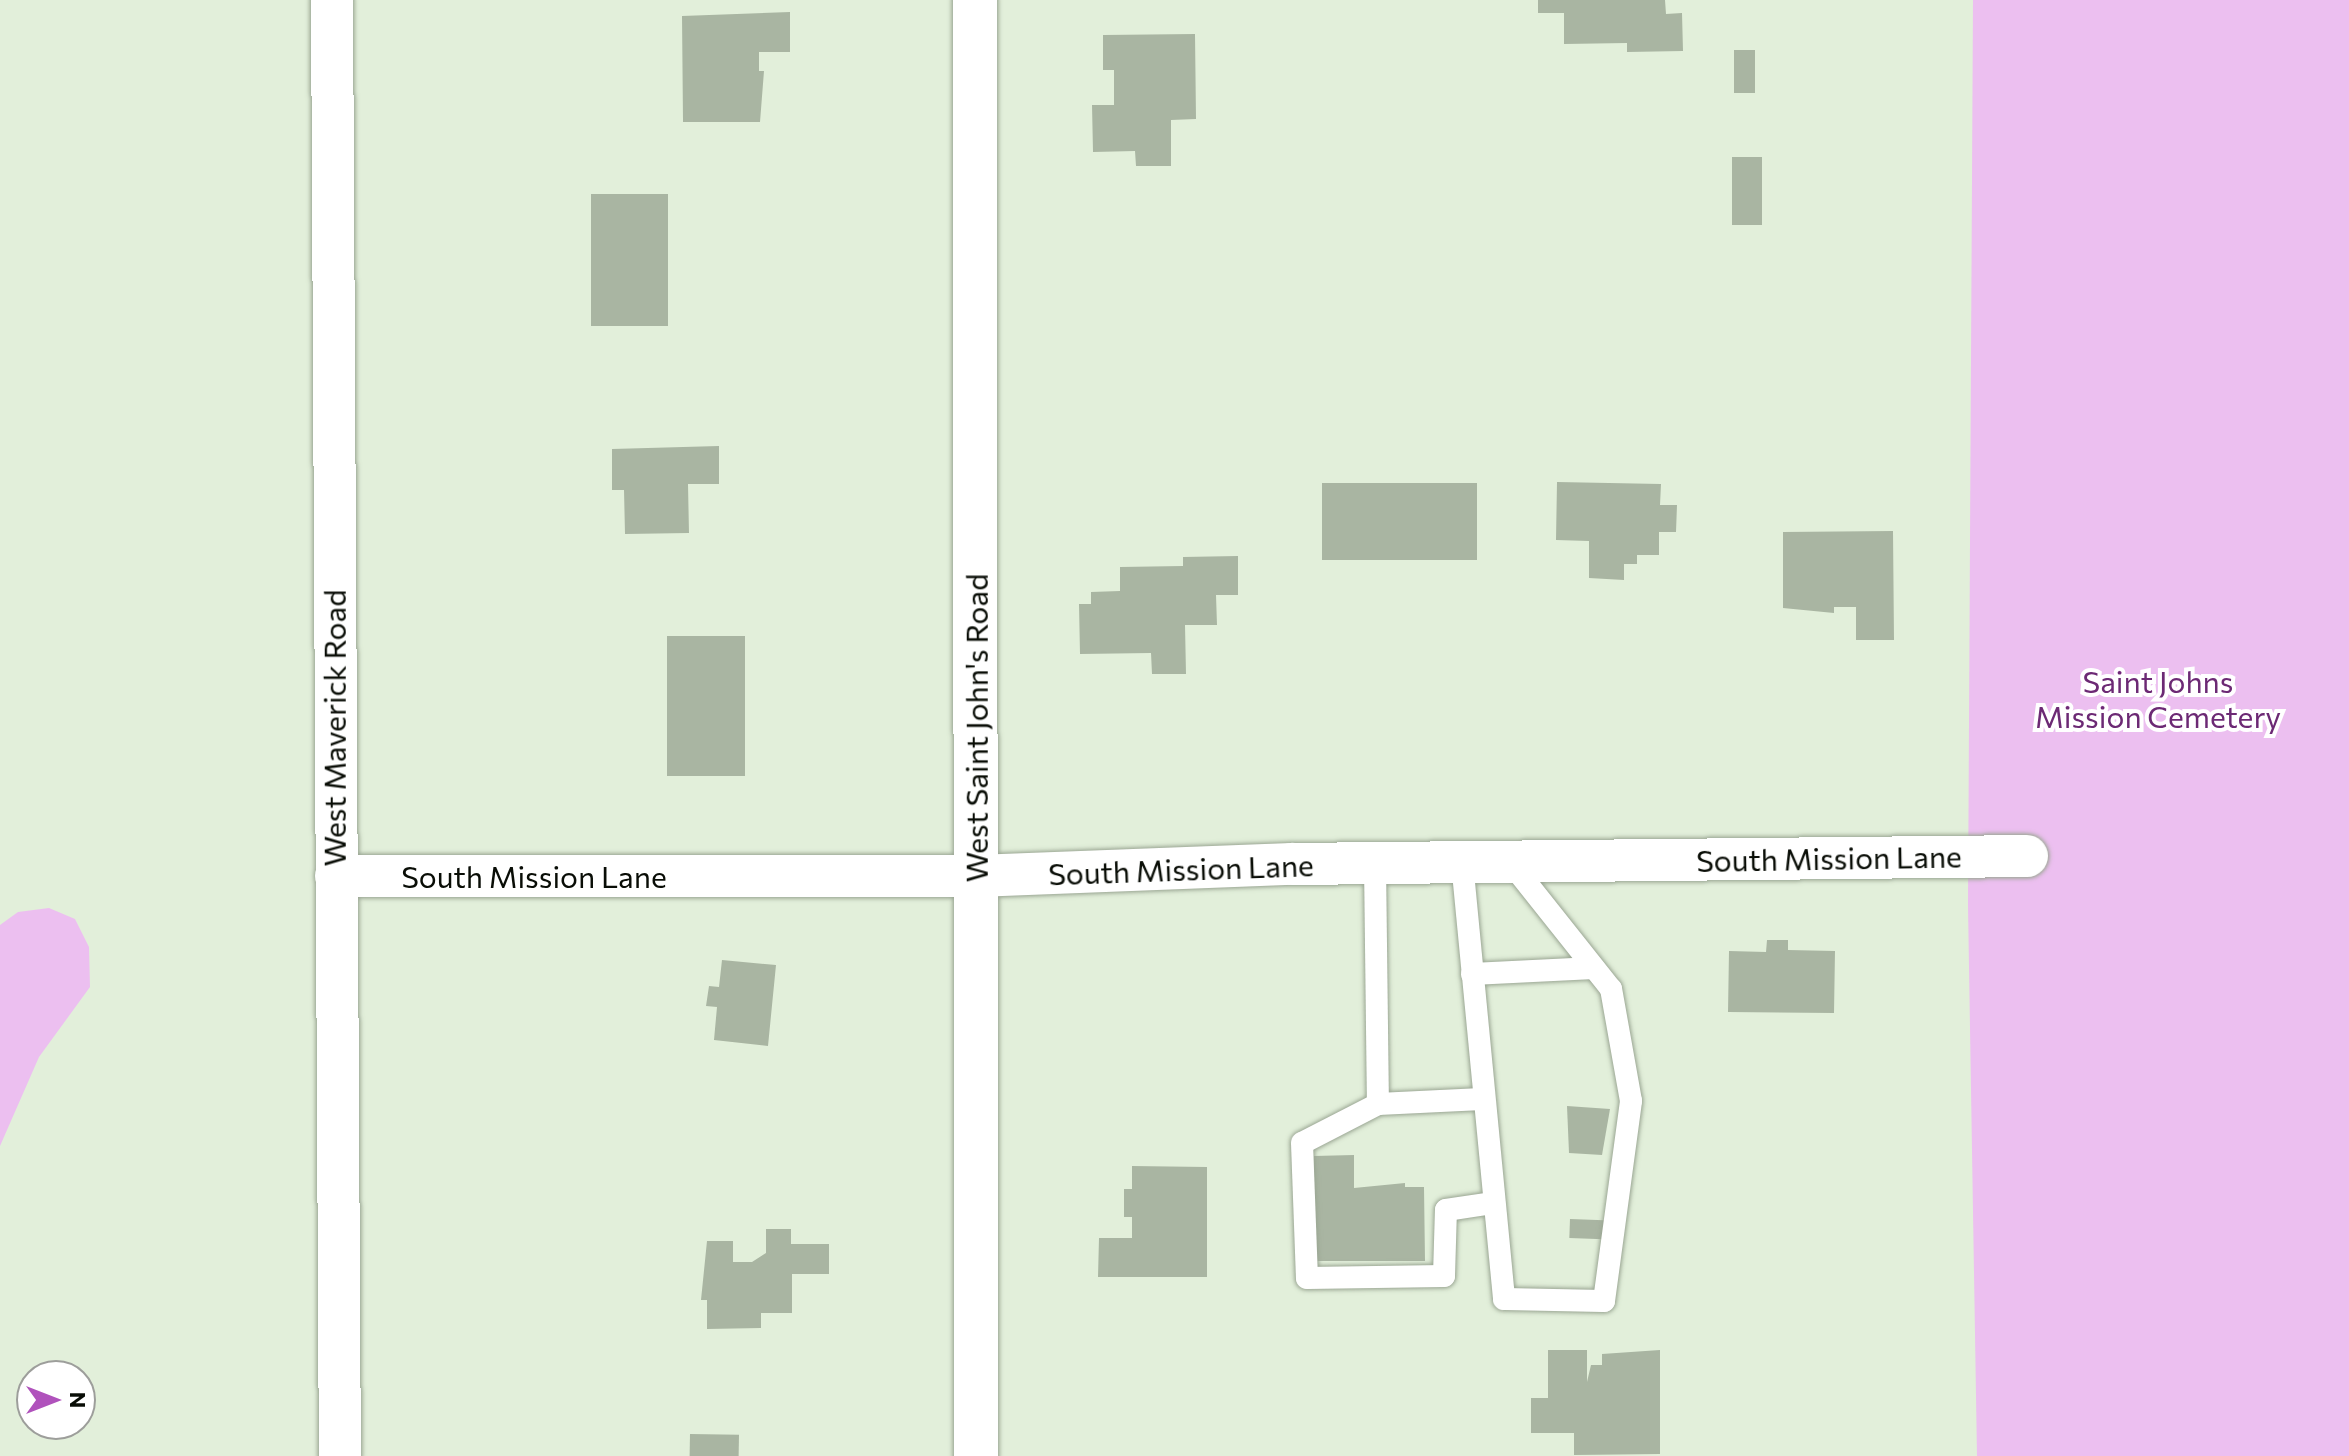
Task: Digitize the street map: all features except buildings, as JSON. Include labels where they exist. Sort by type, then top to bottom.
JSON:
[{"type":"street","name":"West Maverick Road","points":[[332,0],[340,1456]]},
{"type":"street","name":"West Saint John's Road","points":[[975,0],[976,1456]]},
{"type":"street","name":"South Mission Lane","points":[[336,876],[976,876],[1375,863],[2027,856]]},
{"type":"lane","points":[[1462,862],[1482,1099],[1504,1299],[1604,1301],[1631,1101],[1611,989],[1510,862]]},
{"type":"lane","points":[[1375,863],[1378,1104]]},
{"type":"lane","points":[[1472,974],[1594,968]]},
{"type":"lane","points":[[1482,1099],[1378,1104],[1302,1143],[1307,1278],[1444,1276],[1446,1210],[1493,1203]]},
{"type":"green space","name":"Saint Johns Mission Cemetery","points":[[1973,0],[2349,0],[2349,1456],[1977,1456],[1968,905]]},
{"type":"green space","points":[[49,908],[75,919],[89,947],[90,987],[39,1057],[0,1146],[0,925],[18,912]]}]
